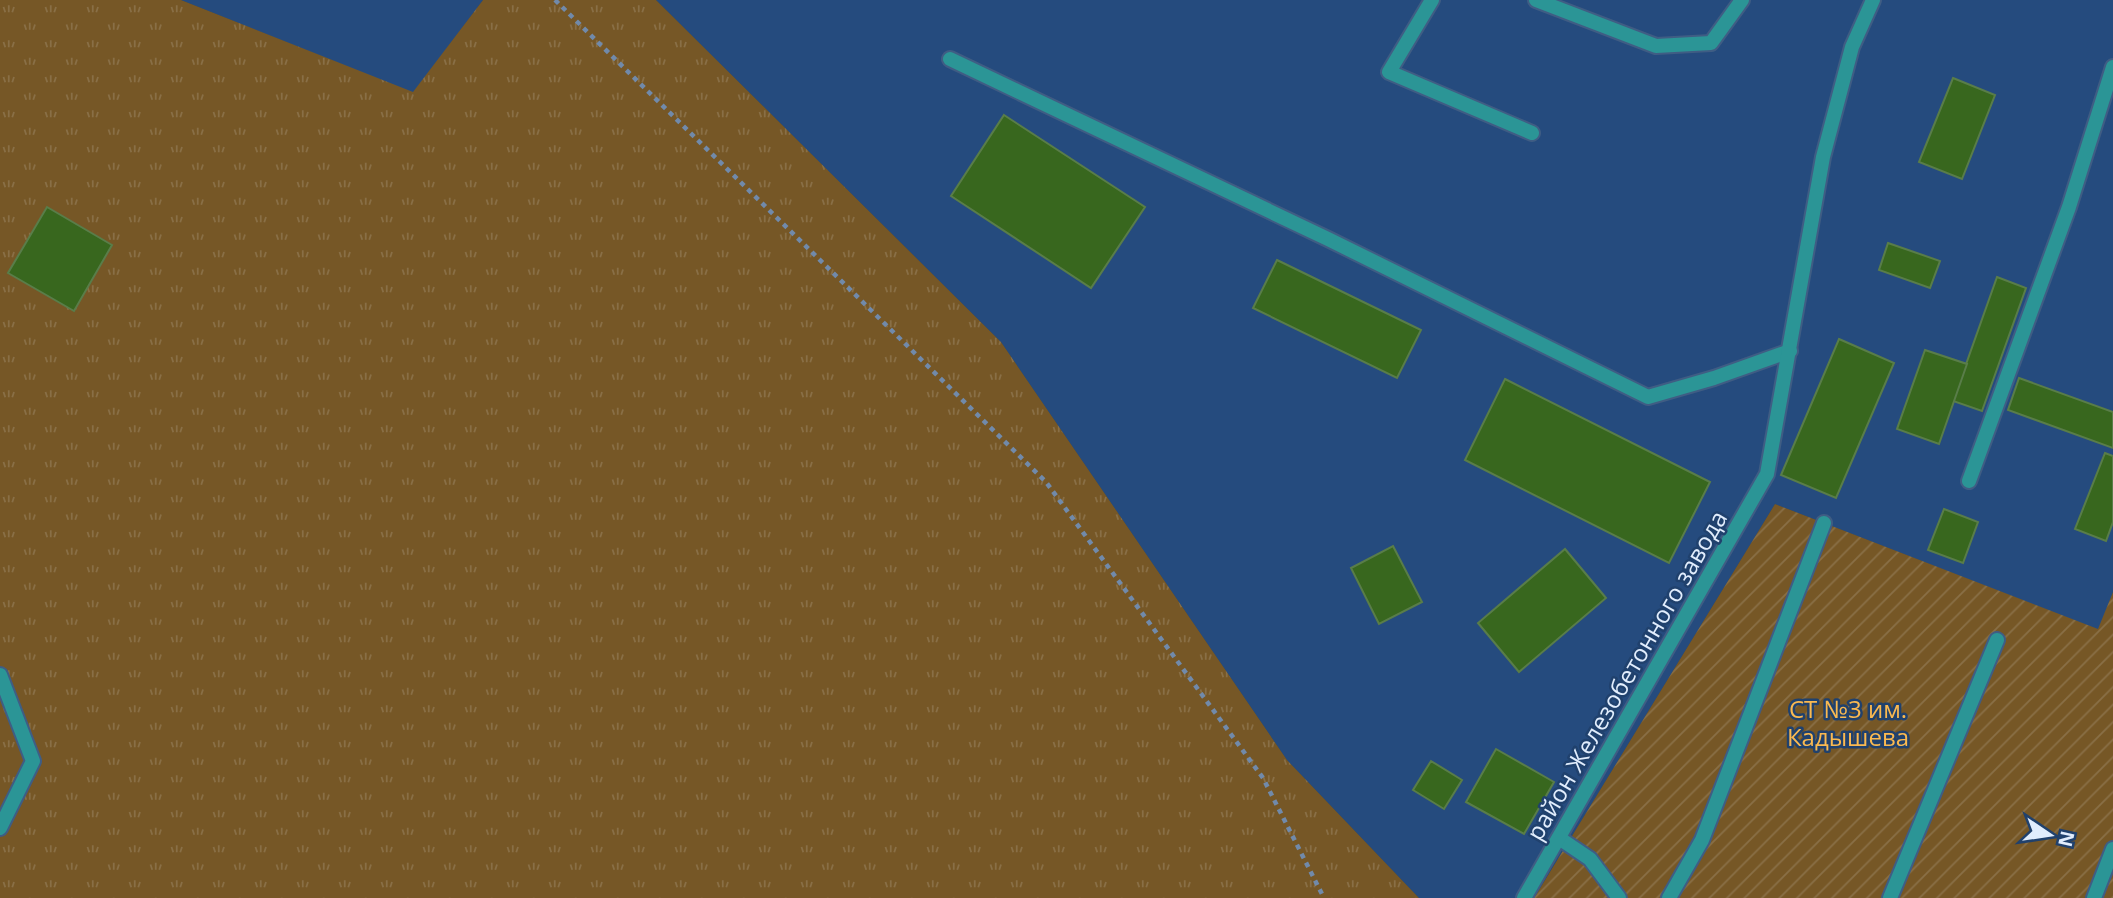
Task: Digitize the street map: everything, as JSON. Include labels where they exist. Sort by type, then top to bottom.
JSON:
[{"type":"lane","points":[[1432,0],[1389,72],[1532,133]]},
{"type":"lane","points":[[1536,0],[1656,46],[1711,43],[1742,0]]},
{"type":"lane","name":"район Железобетонного завода","points":[[1524,898],[1767,474],[1823,158],[1852,47],[1873,0]]},
{"type":"lane","points":[[950,59],[1328,239],[1648,397],[1714,378],[1790,351]]},
{"type":"lane","points":[[1969,481],[2069,207],[2113,67]]},
{"type":"lane","points":[[1669,898],[1702,840],[1824,523]]},
{"type":"lane","points":[[1891,898],[1997,640]]},
{"type":"lane","points":[[0,675],[33,761],[0,828]]},
{"type":"lane","points":[[1559,838],[1590,859],[1619,898]]},
{"type":"lane","points":[[2094,898],[2113,849]]},
{"type":"path","points":[[555,0],[1046,482],[1263,778],[1324,898]]},
{"type":"shaded area","points":[[181,0],[483,0],[413,93]]},
{"type":"shaded area","points":[[656,0],[2113,0],[2113,592],[2099,630],[1775,504],[1534,898],[1419,898],[1287,760],[1001,342]]},
{"type":"green space","points":[[0,0],[181,0],[413,92],[483,0],[656,0],[1001,342],[1287,760],[1419,898],[0,898]]},
{"type":"green space","name":"СТ №3 им. Кадышева","points":[[1775,504],[2098,629],[2113,592],[2113,898],[1534,898]]},
{"type":"building","points":[[1953,78],[1995,95],[1962,179],[1919,162]]},
{"type":"building","points":[[1004,115],[1145,207],[1091,288],[951,196]]},
{"type":"building","points":[[47,207],[112,245],[74,311],[8,273]]},
{"type":"building","points":[[1888,243],[1940,261],[1930,288],[1879,270]]},
{"type":"building","points":[[1277,260],[1421,330],[1397,378],[1253,308]]},
{"type":"building","points":[[1997,277],[2026,288],[1982,411],[1953,401]]},
{"type":"building","points":[[1839,339],[1894,363],[1836,498],[1781,475]]},
{"type":"building","points":[[1925,350],[1967,364],[1939,444],[1897,429]]},
{"type":"building","points":[[2019,378],[2113,412],[2113,448],[2008,410]]},
{"type":"building","points":[[1505,379],[1710,482],[1669,563],[1465,460]]},
{"type":"building","points":[[2105,453],[2113,456],[2113,522],[2106,541],[2075,529]]},
{"type":"building","points":[[1944,509],[1978,522],[1963,563],[1928,550]]},
{"type":"building","points":[[1393,546],[1422,602],[1379,624],[1351,568]]},
{"type":"building","points":[[1565,549],[1606,598],[1519,672],[1478,623]]},
{"type":"building","points":[[1496,749],[1554,782],[1524,834],[1466,802]]},
{"type":"building","points":[[1431,761],[1462,780],[1444,809],[1413,790]]}]
